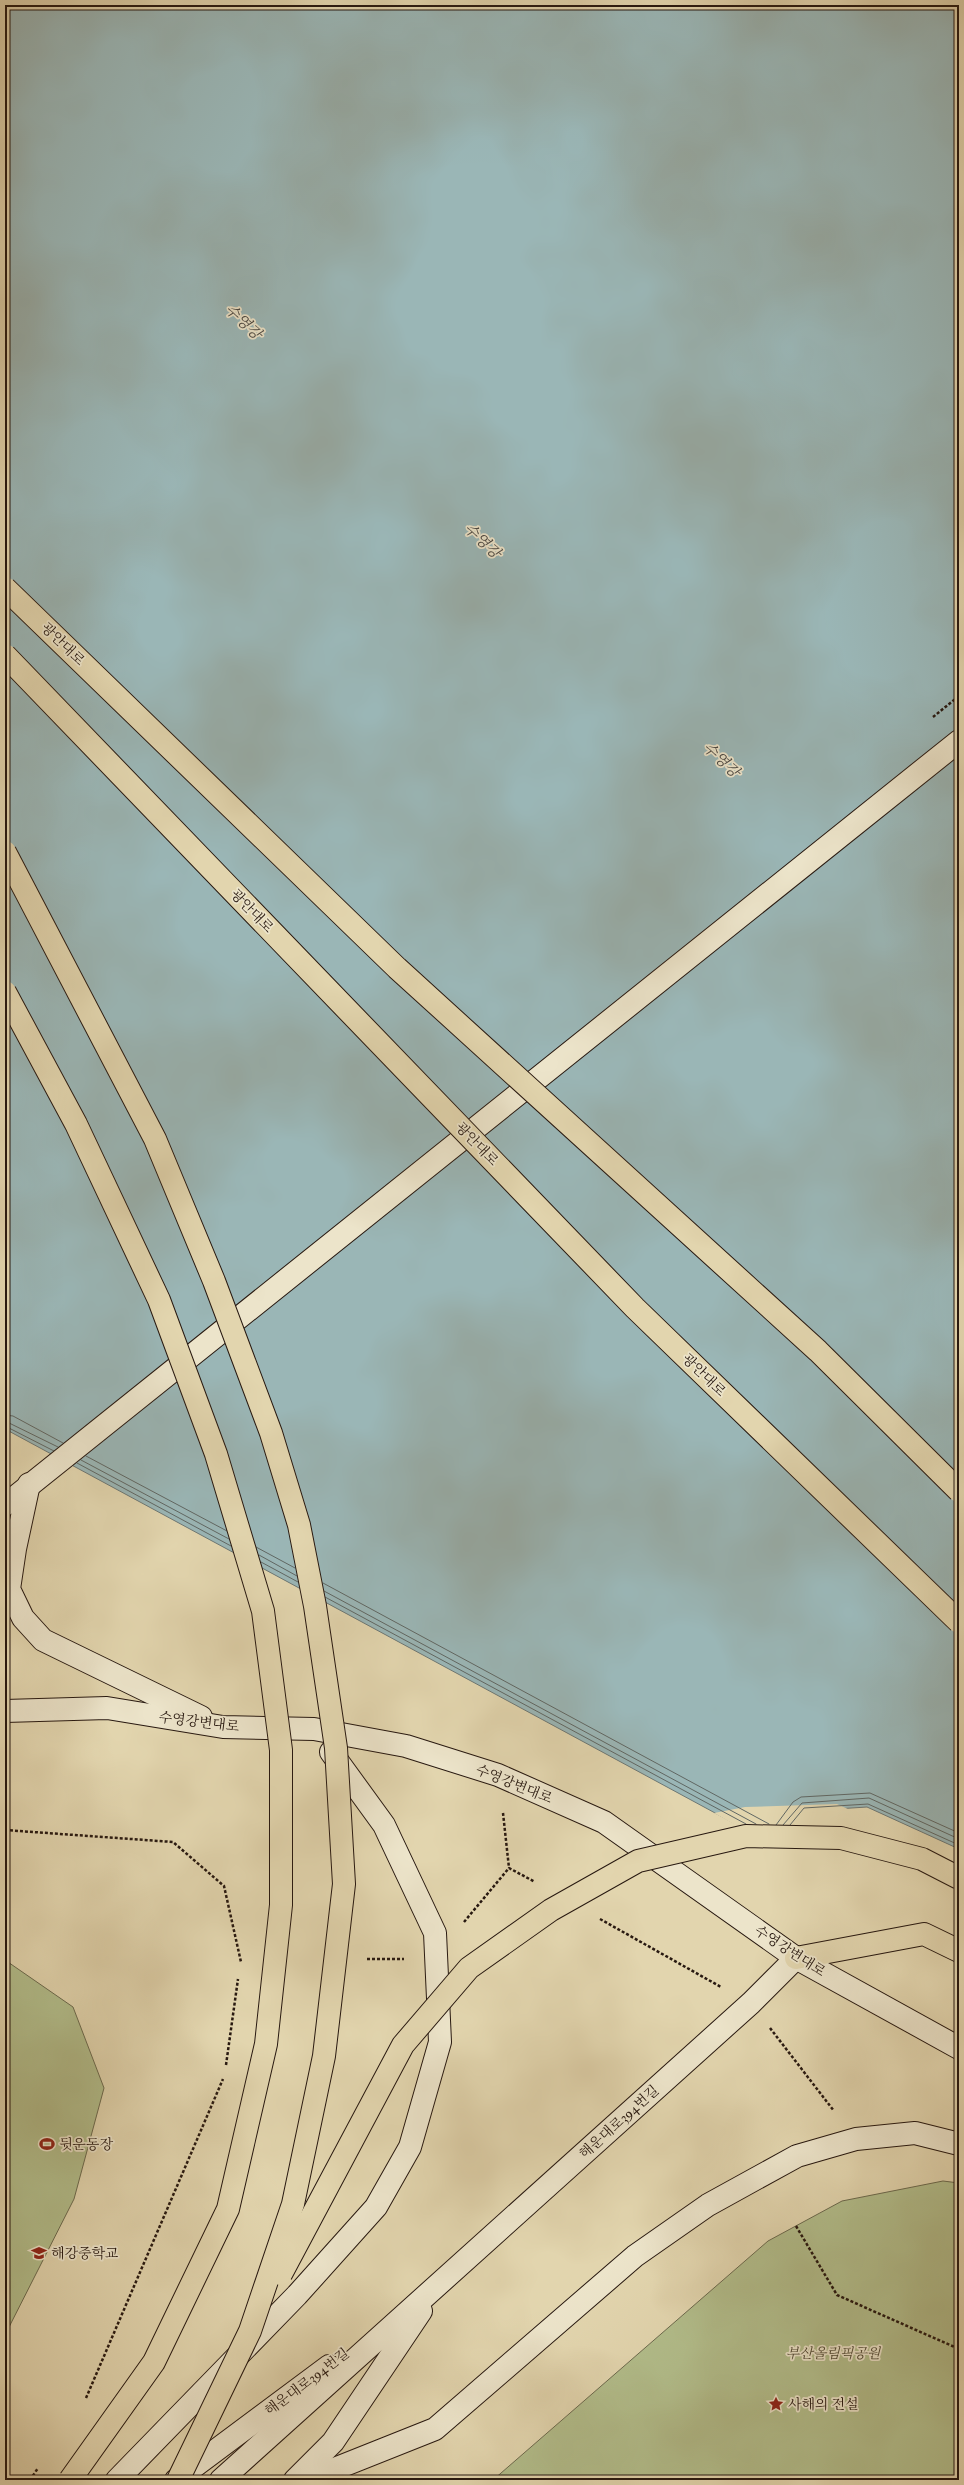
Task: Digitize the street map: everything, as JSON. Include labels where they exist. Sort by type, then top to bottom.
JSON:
[{"type":"highway","name":"광안대로","points":[[5,588],[397,968],[818,1351],[959,1491]]},
{"type":"highway","name":"광안대로","points":[[5,655],[635,1308],[959,1622]]},
{"type":"highway","points":[[5,852],[155,1139],[214,1281],[271,1432],[299,1525],[316,1606],[336,1748],[344,1884],[324,2056],[295,2196],[250,2331]]},
{"type":"highway","points":[[5,992],[76,1124],[159,1300],[216,1454],[263,1611],[282,1750],[281,1905],[266,2044],[228,2209],[154,2362],[70,2480]]},
{"type":"highway","points":[[177,2480],[250,2331],[403,2045],[470,1968],[551,1910],[638,1861],[746,1836],[841,1838],[922,1859],[959,1878]]},
{"type":"highway","points":[[796,1958],[924,1934],[959,1951]]},
{"type":"main road","points":[[5,1505],[29,1484],[959,741]]},
{"type":"main road","points":[[29,1484],[15,1549],[9,1589],[23,1618],[43,1640],[223,1727]]},
{"type":"main road","name":"수영강변대로","points":[[5,1711],[107,1708],[223,1727],[314,1729],[406,1746],[498,1775],[604,1822],[796,1958],[959,2048]]},
{"type":"main road","points":[[117,2480],[297,2295],[376,2207],[410,2147],[440,2042],[435,1933],[384,1825],[314,1729]]},
{"type":"main road","name":"해운대로394번길","points":[[221,2480],[751,2003],[796,1958]]},
{"type":"main road","points":[[307,2480],[435,2429],[642,2251],[708,2206],[797,2156],[856,2139],[915,2133],[959,2144]]},
{"type":"main road","name":"해운대로394번길","points":[[177,2480],[439,2284]]},
{"type":"main road","name":"해운대로394번길","points":[[295,2480],[333,2442],[439,2284]]},
{"type":"path","points":[[459,1928],[509,1868],[498,1775]]},
{"type":"path","points":[[5,1830],[174,1842],[224,1886],[241,1961],[240,1969]]},
{"type":"path","points":[[509,1868],[537,1884]]},
{"type":"path","points":[[599,1918],[751,2003],[856,2139]]},
{"type":"path","points":[[365,1959],[411,1958]]},
{"type":"path","points":[[241,1961],[249,1961]]},
{"type":"path","points":[[226,2068],[239,1976]]},
{"type":"path","points":[[84,2403],[224,2076]]},
{"type":"path","points":[[796,2226],[837,2295],[959,2348]]},
{"type":"path","points":[[30,2480],[39,2467]]},
{"type":"green space","name":"뒷운동장","points":[[5,1960],[73,2007],[104,2088],[74,2199],[5,2335]]},
{"type":"green space","name":"부산올림픽공원","points":[[943,2181],[959,2183],[959,2480],[493,2480],[768,2241],[842,2201]]},
{"type":"water","name":"수영강","points":[[5,5],[959,5],[959,1849],[867,1807],[805,1811],[778,1847],[5,1429]]},
{"type":"pier","points":[[837,1804],[850,1810],[806,1813],[778,1849],[714,1813],[745,1807]]},
{"type":"place","name":"뒷운동장","points":[[47,2144]]},
{"type":"place","name":"해강중학교","points":[[39,2253]]},
{"type":"place","name":"사해의 전설","points":[[776,2404]]}]
